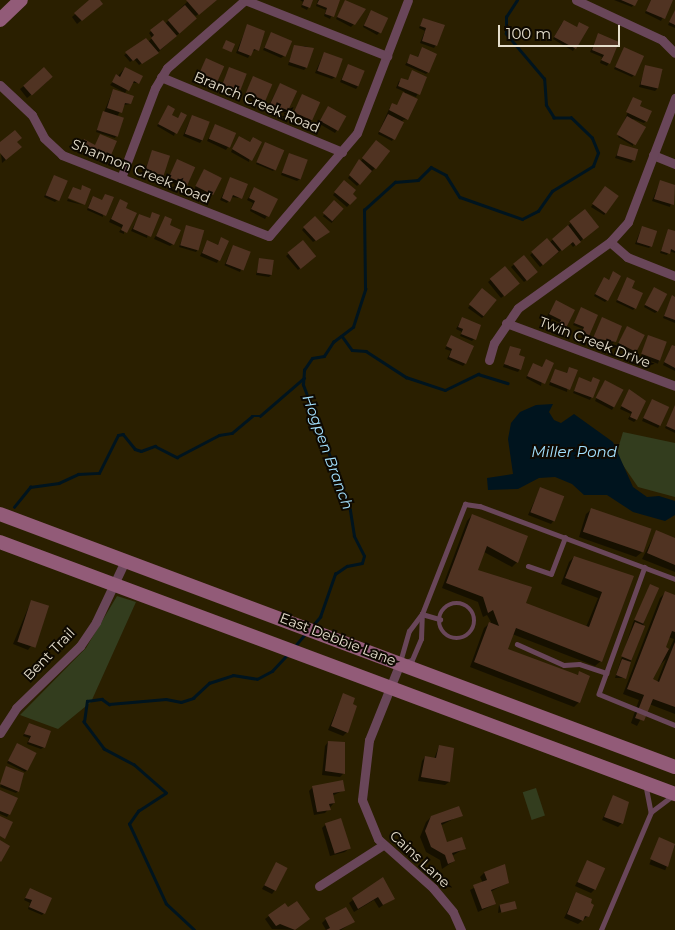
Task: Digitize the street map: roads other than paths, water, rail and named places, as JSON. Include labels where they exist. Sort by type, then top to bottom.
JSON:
[{"type":"main road","points":[[0,20],[21,0]]},
{"type":"main road","name":"East Debbie Lane","points":[[0,514],[124,563],[272,614],[675,767]]},
{"type":"main road","name":"East Debbie Lane","points":[[0,542],[330,664],[391,690],[675,794]]},
{"type":"street","points":[[121,178],[161,77],[167,68],[245,0],[388,56]]},
{"type":"street","points":[[342,152],[357,133],[408,0]]},
{"type":"street","points":[[576,0],[598,4],[662,40],[675,53]]},
{"type":"street","name":"Branch Creek Road","points":[[161,77],[342,152]]},
{"type":"street","name":"Shannon Creek Road","points":[[0,85],[32,115],[44,138],[62,155],[269,236],[342,152]]},
{"type":"street","points":[[489,360],[494,344],[506,323],[518,308],[610,242],[628,222],[675,98]]},
{"type":"street","points":[[653,155],[675,164]]},
{"type":"street","points":[[610,242],[627,257],[675,276]]},
{"type":"street","name":"Twin Creek Drive","points":[[506,323],[675,386]]},
{"type":"street","name":"Bent Trail","points":[[0,732],[16,708],[80,646],[115,584],[124,563]]},
{"type":"street","name":"Cains Lane","points":[[400,664],[369,740],[362,800],[367,818],[383,845],[434,888],[453,912],[462,930]]},
{"type":"street","points":[[319,886],[383,845]]},
{"type":"lane","points":[[400,664],[409,631],[422,614],[465,504],[480,506],[675,579]]},
{"type":"lane","points":[[528,566],[551,574],[565,538]]},
{"type":"lane","points":[[645,567],[599,694],[675,725]]},
{"type":"lane","points":[[459,603],[473,612],[475,624],[464,637],[452,638],[443,631],[440,619],[444,609],[459,603]]},
{"type":"lane","points":[[422,614],[440,619]]},
{"type":"lane","points":[[400,664],[412,660],[422,639],[422,614]]},
{"type":"lane","points":[[517,644],[564,665],[579,664],[607,673]]},
{"type":"lane","points":[[645,783],[651,812]]},
{"type":"lane","points":[[601,930],[651,812],[675,794]]},
{"type":"water","name":"Miller Pond","points":[[553,404],[549,412],[554,420],[561,423],[574,414],[613,442],[633,487],[647,497],[659,496],[675,501],[675,515],[665,521],[633,512],[607,495],[584,495],[572,484],[555,477],[539,478],[518,489],[488,490],[487,478],[513,474],[508,439],[511,423],[520,412],[536,405]]},
{"type":"waterway","name":"Hogpen Branch","points":[[313,625],[320,617],[335,574],[347,566],[362,563],[364,556],[354,536],[350,510],[303,385],[304,370],[312,358],[324,356],[333,342],[353,327],[365,289],[364,210],[395,182],[418,180],[431,167],[446,175],[460,197],[522,219],[538,211],[552,191],[593,166],[598,153],[592,138],[571,118],[554,118],[546,105],[544,79],[506,34],[506,17],[517,0]]},
{"type":"waterway","points":[[342,336],[352,350],[366,351],[406,377],[445,390],[478,374],[508,383]]},
{"type":"waterway","points":[[14,507],[30,487],[59,483],[78,474],[99,473],[118,435],[123,434],[135,449],[141,451],[155,446],[177,457],[219,435],[232,433],[252,416],[260,416],[304,378]]},
{"type":"waterway","name":"Hogpen Branch","points":[[295,646],[306,633]]},
{"type":"waterway","name":"Hogpen Branch","points":[[194,930],[166,904],[129,824],[138,811],[166,793],[134,765],[104,749],[84,722],[87,701],[102,699],[109,704],[166,699],[181,702],[193,698],[209,683],[233,675],[257,679],[272,671],[288,654]]}]
